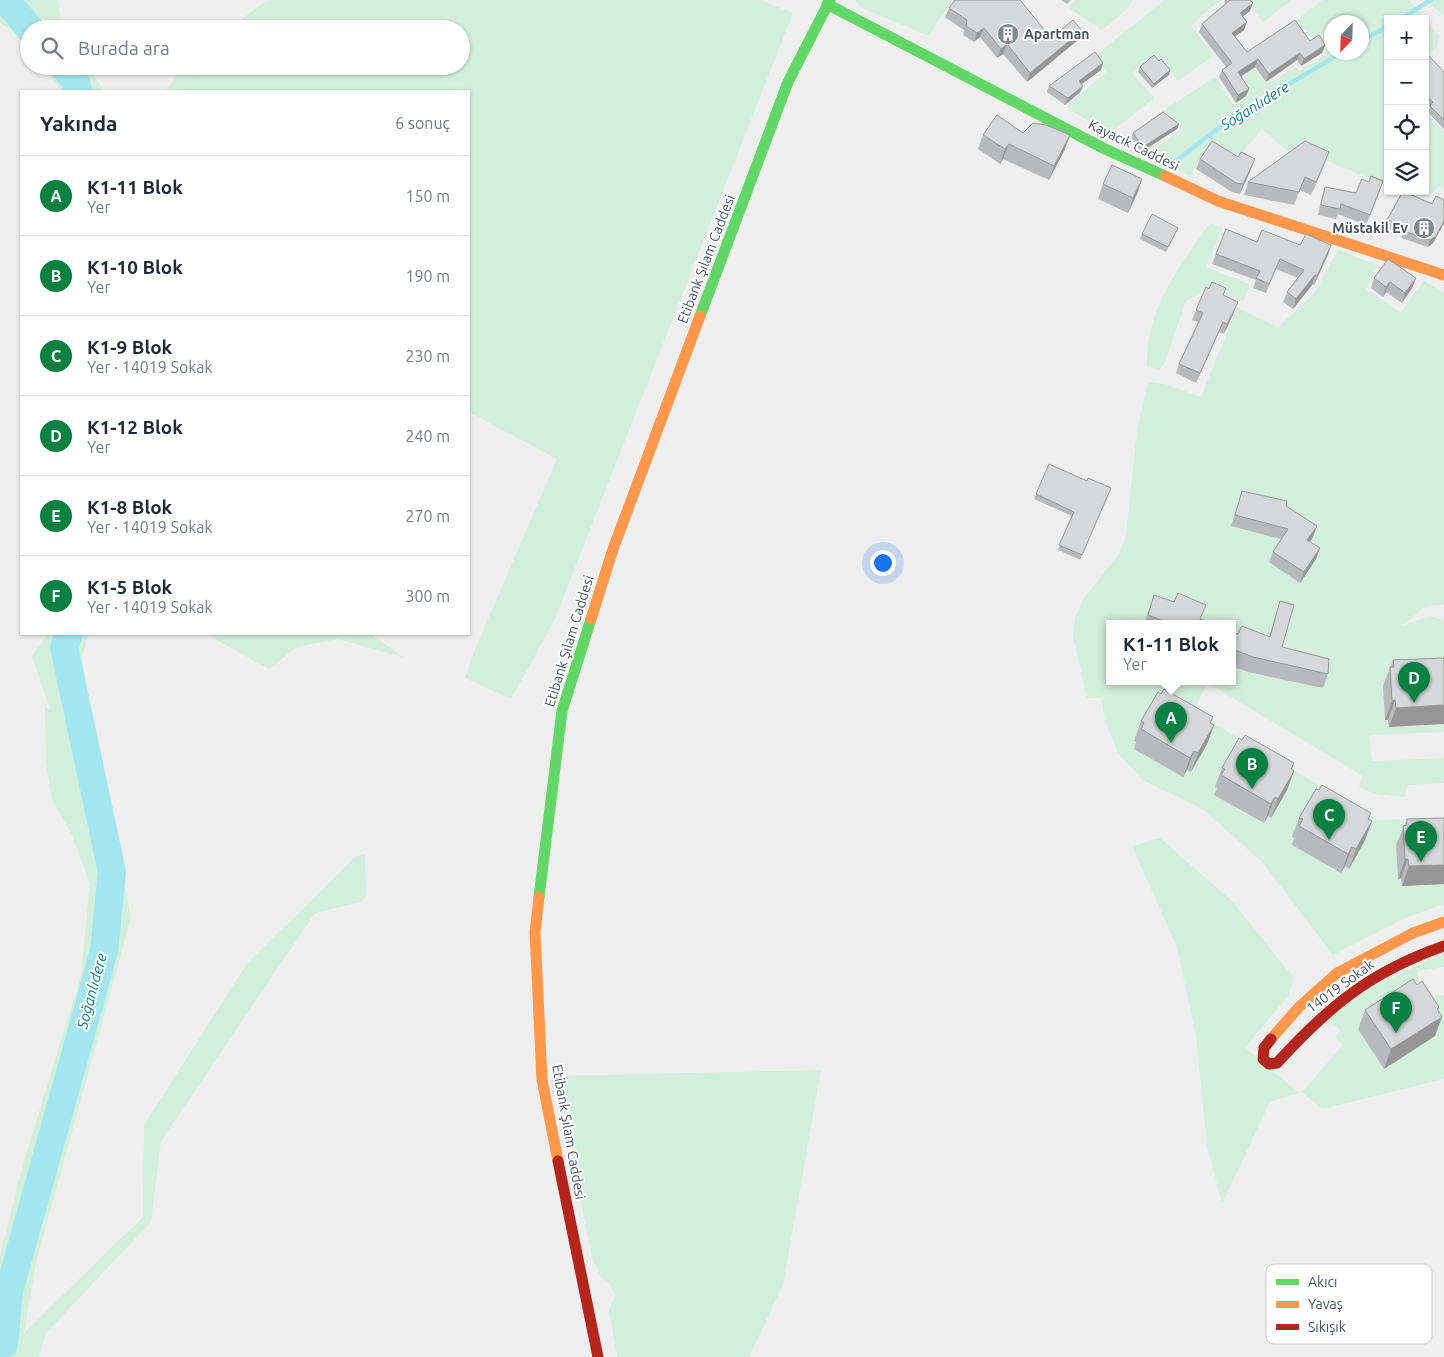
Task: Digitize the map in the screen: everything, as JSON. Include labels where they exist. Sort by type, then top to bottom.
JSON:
[{"type":"street","name":"Kayacık Caddesi","points":[[828,2],[1103,148],[1209,197],[1431,269],[1444,275]]},
{"type":"street","name":"Etibank Şılam Caddesi","points":[[598,1357],[542,1080],[535,932],[562,711],[613,549],[781,101],[828,2]]},
{"type":"street","name":"14019 Sokak","points":[[1444,922],[1413,933],[1337,973],[1299,1007],[1264,1048],[1263,1060],[1269,1064],[1277,1063],[1315,1022],[1364,984],[1414,956],[1444,946]]},
{"type":"green space","points":[[0,0],[58,0],[61,20],[20,20],[20,40],[10,29],[0,23]]},
{"type":"green space","points":[[275,0],[761,0],[793,13],[554,621],[511,699],[465,678],[475,649],[557,459],[470,413],[470,90],[166,90],[177,75],[470,75],[470,20],[241,20],[263,3]]},
{"type":"green space","points":[[855,0],[952,0],[929,36],[860,7]]},
{"type":"green space","points":[[1076,0],[1132,0],[1127,9],[1102,30],[1069,8]]},
{"type":"green space","points":[[1165,0],[1220,0],[1191,25],[1213,56],[1178,81],[1155,54],[1132,73],[1154,98],[1109,134],[1066,107],[1106,72],[1093,57]]},
{"type":"green space","points":[[1247,0],[1292,0],[1263,22]]},
{"type":"green space","points":[[1322,0],[1409,0],[1422,15],[1384,15],[1384,184],[1300,150],[1290,153],[1262,129],[1235,161],[1207,147],[1190,176],[1146,154],[1182,129],[1161,112],[1215,77],[1234,105],[1249,95],[1239,80],[1247,74],[1238,61],[1245,56],[1266,84],[1296,67],[1299,71],[1324,56],[1324,60],[1369,60],[1369,15],[1324,15],[1324,49],[1317,37],[1312,38],[1297,20]]},
{"type":"green space","points":[[1426,0],[1444,0],[1444,16]]},
{"type":"green space","points":[[1429,24],[1439,35],[1437,47],[1429,55]]},
{"type":"green space","points":[[49,75],[94,75],[103,90],[61,90]]},
{"type":"green space","points":[[1429,116],[1444,131],[1444,190],[1439,186],[1428,198],[1417,195],[1429,195]]},
{"type":"green space","points":[[1210,223],[1223,228],[1206,267],[1251,285],[1243,301],[1204,287],[1198,295],[1186,301],[1165,362],[1160,369],[1147,367],[1148,346],[1158,308],[1176,273]]},
{"type":"green space","points":[[1338,250],[1378,265],[1366,290],[1401,312],[1424,281],[1444,293],[1444,605],[1426,606],[1402,626],[1429,617],[1434,617],[1444,622],[1444,732],[1369,735],[1372,761],[1444,758],[1444,783],[1407,785],[1405,797],[1375,794],[1359,787],[1363,776],[1211,685],[1236,685],[1236,620],[1106,620],[1106,685],[1207,685],[1193,711],[1378,820],[1444,818],[1444,904],[1405,918],[1333,955],[1263,863],[1204,810],[1143,780],[1118,753],[1105,721],[1101,698],[1087,698],[1073,636],[1075,618],[1084,598],[1119,554],[1126,536],[1137,430],[1148,382],[1165,384],[1201,397],[1237,308],[1278,327],[1313,295]]},
{"type":"green space","points":[[47,635],[89,635],[82,656],[90,724],[94,728],[131,918],[36,1262],[24,1333],[143,1217],[144,1125],[246,965],[355,857],[365,854],[366,896],[361,902],[315,913],[161,1141],[151,1222],[46,1333],[39,1357],[0,1357],[0,1256],[23,1164],[81,976],[90,883],[71,833],[52,799],[46,763],[45,707],[50,709],[32,656]]},
{"type":"green space","points":[[208,635],[372,635],[404,658],[338,639],[297,647],[269,669]]},
{"type":"green space","points":[[1160,838],[1232,901],[1294,978],[1289,995],[1245,1048],[1299,1093],[1270,1102],[1222,1204],[1207,1145],[1196,1036],[1177,947],[1132,846]]},
{"type":"green space","points":[[1444,952],[1444,967],[1417,971],[1421,996],[1444,995],[1444,1079],[1322,1109],[1302,1092],[1343,1045],[1335,1037],[1341,1030],[1327,1020],[1364,991]]},
{"type":"green space","points":[[821,1070],[783,1285],[749,1357],[617,1357],[609,1309],[616,1295],[609,1283],[601,1277],[592,1258],[557,1076]]},
{"type":"building","points":[[955,0],[1020,0],[1051,38],[1073,20],[1082,31],[1030,73],[1007,44],[1001,49],[984,28],[977,33],[966,26],[967,20],[949,8]]},
{"type":"building","points":[[1230,0],[1250,0],[1253,3],[1240,13],[1247,22],[1232,33],[1247,52],[1295,20],[1310,41],[1319,35],[1324,46],[1304,59],[1300,53],[1269,74],[1258,59],[1238,72],[1249,89],[1238,95],[1222,70],[1232,63],[1202,24]]},
{"type":"building","points":[[1095,52],[1103,63],[1079,81],[1083,86],[1068,98],[1049,86]]},
{"type":"building","points":[[1154,55],[1159,61],[1161,59],[1170,70],[1154,84],[1140,67]]},
{"type":"building","points":[[1429,56],[1444,72],[1444,120],[1430,106],[1433,102],[1429,98]]},
{"type":"building","points":[[1163,112],[1179,124],[1143,147],[1133,133]]},
{"type":"building","points":[[997,115],[1023,133],[1033,123],[1046,125],[1070,135],[1054,166],[1009,144],[1005,149],[983,135]]},
{"type":"building","points":[[1212,141],[1238,157],[1241,152],[1255,159],[1243,184],[1236,183],[1200,159]]},
{"type":"building","points":[[1305,141],[1329,152],[1316,182],[1305,177],[1299,192],[1248,182]]},
{"type":"building","points":[[1112,165],[1142,179],[1133,198],[1103,184]]},
{"type":"building","points":[[1371,176],[1383,181],[1370,215],[1341,204],[1340,209],[1321,205],[1325,187],[1356,193],[1362,179],[1369,182]]},
{"type":"building","points":[[1401,195],[1412,195],[1432,204],[1436,196],[1444,200],[1444,221],[1436,236],[1430,240],[1404,231],[1407,226],[1387,220]]},
{"type":"building","points":[[1152,214],[1178,228],[1168,247],[1142,234]]},
{"type":"building","points":[[1226,229],[1257,242],[1262,230],[1300,245],[1306,234],[1331,245],[1317,276],[1315,275],[1296,299],[1287,292],[1304,270],[1280,259],[1269,284],[1256,278],[1260,271],[1216,254]]},
{"type":"building","points":[[1388,259],[1416,278],[1405,293],[1390,282],[1386,287],[1374,278]]},
{"type":"building","points":[[1212,282],[1226,288],[1223,295],[1238,302],[1227,324],[1223,322],[1200,373],[1179,364],[1203,313],[1196,310],[1206,287],[1209,289]]},
{"type":"building","points":[[1049,464],[1087,481],[1088,478],[1111,488],[1082,555],[1059,545],[1074,512],[1036,494]]},
{"type":"building","points":[[1242,491],[1287,501],[1286,506],[1317,526],[1307,540],[1320,548],[1304,572],[1273,552],[1288,529],[1235,515]]},
{"type":"building","points":[[1178,593],[1206,605],[1200,619],[1203,620],[1161,620],[1148,615],[1154,595],[1174,602]]},
{"type":"building","points":[[1280,601],[1294,605],[1282,647],[1329,659],[1328,674],[1253,657],[1236,651],[1236,633],[1238,634],[1242,626],[1270,637]]},
{"type":"building","points":[[1444,658],[1444,705],[1396,708],[1395,700],[1392,701],[1390,667],[1394,667],[1393,660]]},
{"type":"building","points":[[1164,689],[1213,717],[1210,723],[1214,725],[1198,753],[1194,751],[1190,758],[1141,729],[1144,723],[1141,721],[1158,692],[1161,694]]},
{"type":"building","points":[[1245,735],[1294,763],[1291,769],[1294,771],[1278,799],[1275,797],[1271,804],[1221,775],[1225,769],[1222,768],[1239,738],[1242,740]]},
{"type":"building","points":[[1322,785],[1371,813],[1368,819],[1372,821],[1356,849],[1352,847],[1348,854],[1299,826],[1303,819],[1299,818],[1316,789],[1319,790]]},
{"type":"building","points":[[1444,818],[1444,865],[1409,866],[1408,859],[1405,859],[1403,826],[1407,825],[1407,819]]},
{"type":"building","points":[[1413,979],[1417,985],[1422,981],[1439,1007],[1437,1009],[1442,1017],[1391,1049],[1365,1010]]},
{"type":"waterway","name":"Soğanlıdere","points":[[6,0],[23,20]]},
{"type":"waterway","name":"Soğanlıdere","points":[[1407,15],[1431,0]]},
{"type":"waterway","name":"Soğanlıdere","points":[[1369,37],[1384,28]]},
{"type":"waterway","name":"Soğanlıdere","points":[[1170,165],[1235,116],[1330,60]]},
{"type":"waterway","name":"Soğanlıdere","points":[[71,75],[75,80],[78,90]]},
{"type":"waterway","name":"Soğanlıdere","points":[[4,1344],[9,1291],[104,951],[112,872],[64,647],[69,635]]},
{"type":"traffic: fast","points":[[700,316],[788,82],[830,0]]},
{"type":"traffic: fast","points":[[827,4],[1103,148],[1165,176]]},
{"type":"traffic: fast","points":[[539,897],[562,711],[591,619]]},
{"type":"traffic: slow","points":[[1165,176],[1218,201],[1444,275]]},
{"type":"traffic: slow","points":[[591,619],[613,549],[700,316]]},
{"type":"traffic: slow","points":[[539,897],[535,932],[542,1080],[558,1161]]},
{"type":"traffic: slow","points":[[1271,1039],[1299,1007],[1337,973],[1413,933],[1444,922]]},
{"type":"traffic: jam","points":[[1271,1039],[1264,1048],[1263,1059],[1269,1064],[1277,1063],[1333,1008],[1372,979],[1394,967],[1444,946]]},
{"type":"traffic: jam","points":[[558,1161],[598,1357]]},
{"type":"place","name":"Apartman","points":[[1008,34]]},
{"type":"place","name":"Müstakil Ev","points":[[1424,228]]},
{"type":"place","name":"K1-12 Blok","points":[[1414,703]]},
{"type":"place","name":"K1-11 Blok","points":[[1171,743]]},
{"type":"place","name":"K1-10 Blok","points":[[1252,789]]},
{"type":"place","name":"K1-9 Blok","points":[[1329,840]]},
{"type":"place","name":"K1-8 Blok","points":[[1421,862]]},
{"type":"place","name":"K1-5 Blok","points":[[1396,1033]]}]
